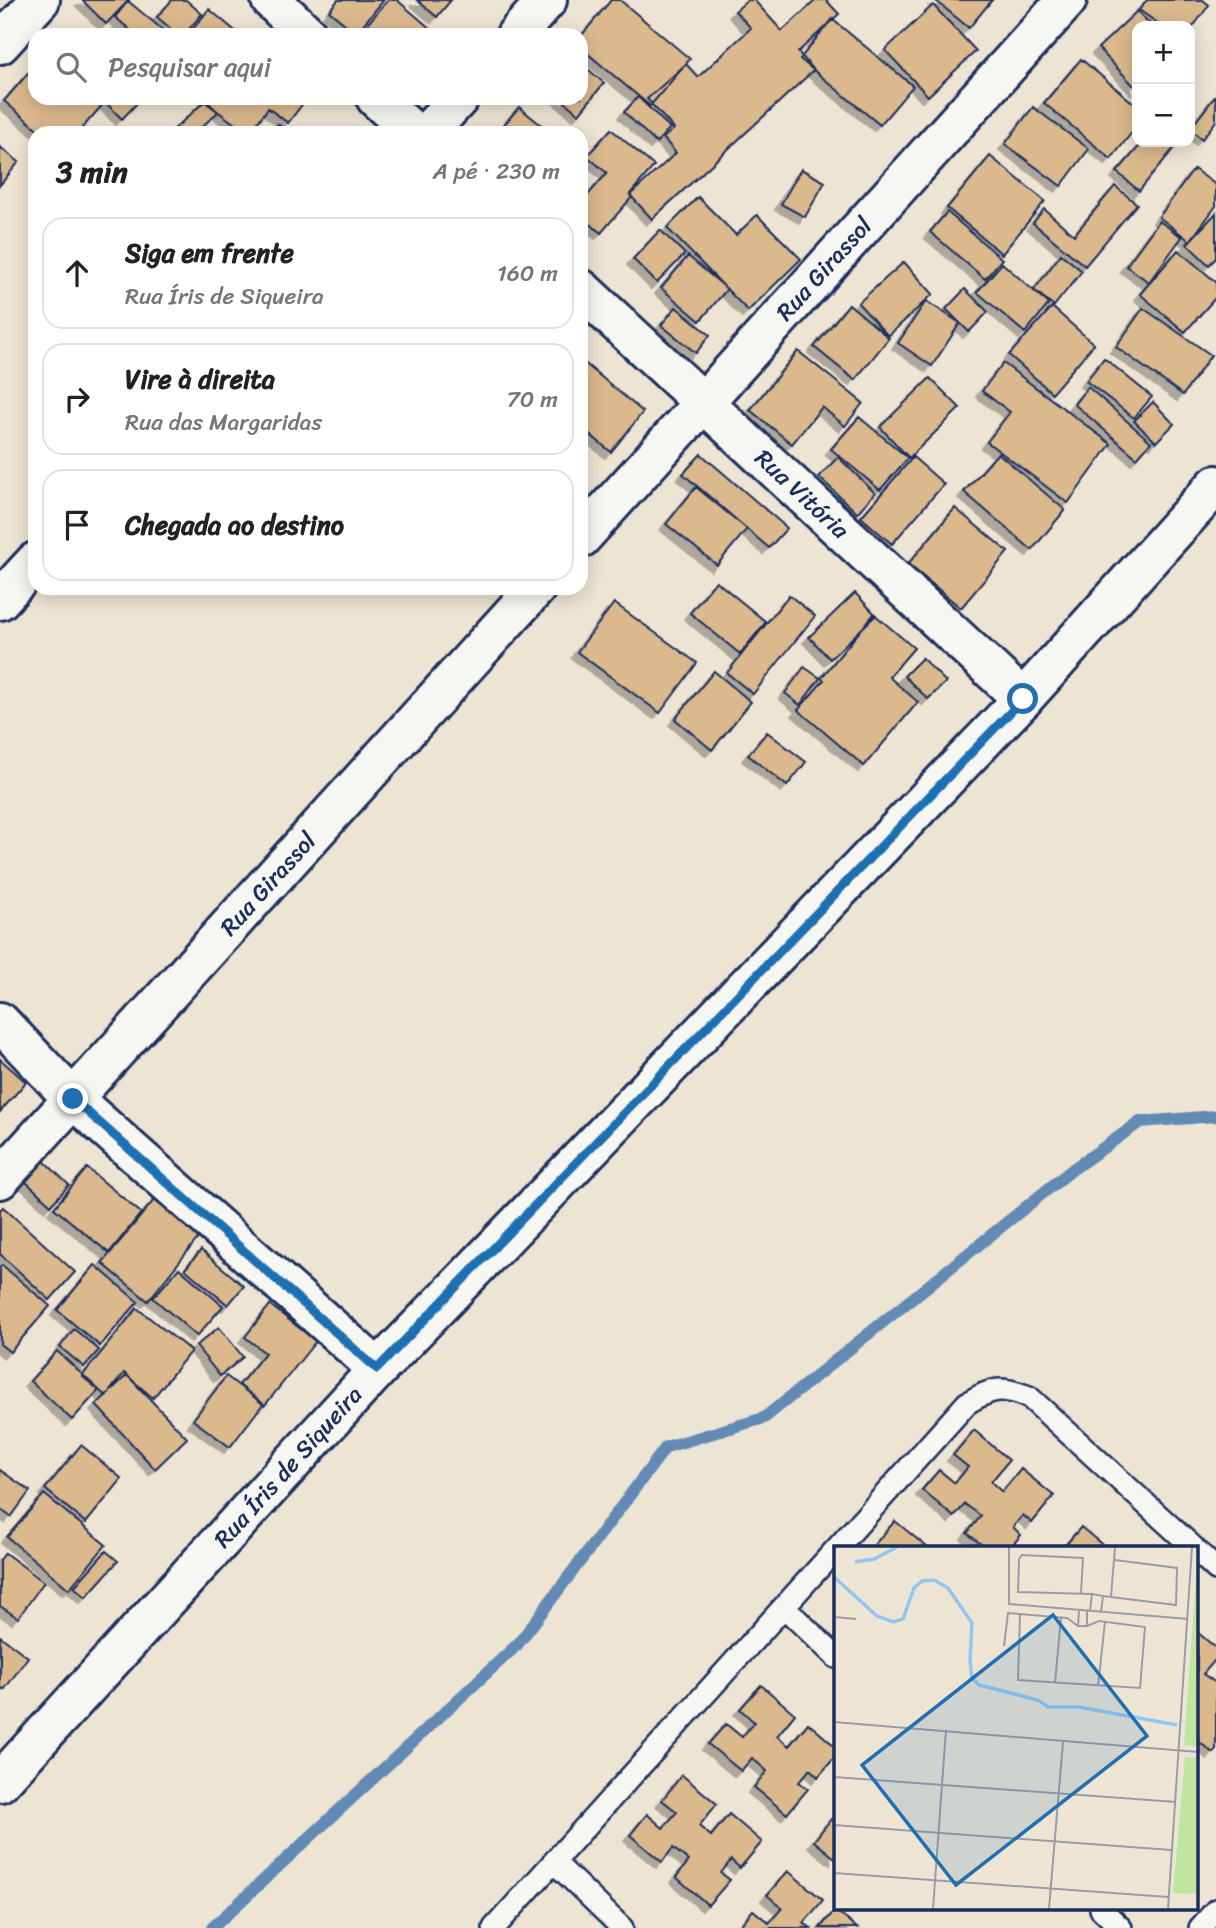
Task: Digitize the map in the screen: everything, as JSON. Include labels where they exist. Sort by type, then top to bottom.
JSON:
[{"type":"street","points":[[0,44],[40,0]]},
{"type":"street","points":[[271,0],[301,28]]},
{"type":"street","points":[[522,28],[547,0]]},
{"type":"street","name":"Rua Girassol","points":[[588,530],[1067,0]]},
{"type":"street","points":[[384,105],[406,126]]},
{"type":"street","points":[[433,126],[453,105]]},
{"type":"street","name":"Rua Vitória","points":[[588,295],[1023,699]]},
{"type":"street","name":"Rua Íris de Siqueira","points":[[0,1782],[377,1369],[1023,699],[1216,485]]},
{"type":"street","points":[[0,600],[28,570]]},
{"type":"street","name":"Rua Girassol","points":[[0,1179],[530,595]]},
{"type":"street","points":[[0,1022],[73,1099],[377,1369]]},
{"type":"lane","points":[[838,1546],[967,1404],[987,1391],[1008,1389],[1029,1397],[1191,1546]]},
{"type":"lane","points":[[494,1928],[834,1550]]},
{"type":"lane","points":[[1198,1553],[1216,1569]]},
{"type":"lane","points":[[783,1607],[834,1655]]},
{"type":"lane","points":[[554,1862],[622,1928]]},
{"type":"lane","points":[[1102,1910],[1121,1928]]},
{"type":"lane","points":[[1200,1928],[1216,1910]]},
{"type":"building","points":[[82,0],[129,0],[106,24]]},
{"type":"building","points":[[172,0],[186,0],[202,14],[190,28],[170,28],[157,17]]},
{"type":"building","points":[[338,0],[384,0],[360,28],[350,28],[329,11]]},
{"type":"building","points":[[388,0],[397,0],[430,28],[364,28]]},
{"type":"building","points":[[417,0],[451,0],[437,17]]},
{"type":"building","points":[[611,0],[620,0],[690,59],[650,106],[588,54],[588,28]]},
{"type":"building","points":[[748,0],[754,0],[782,31],[816,0],[826,0],[839,14],[798,52],[814,70],[652,219],[630,195],[676,153],[663,138],[674,129],[647,99],[686,64],[698,77],[751,28],[735,11]]},
{"type":"building","points":[[935,0],[992,0],[969,28]]},
{"type":"building","points":[[1147,0],[1203,0],[1209,5],[1195,24],[1195,21],[1155,21],[1139,10]]},
{"type":"building","points":[[128,1],[161,28],[128,28],[115,17]]},
{"type":"building","points":[[933,5],[976,51],[928,96],[885,50]]},
{"type":"building","points":[[209,9],[232,28],[194,28]]},
{"type":"building","points":[[1137,11],[1147,21],[1132,21],[1132,84],[1098,48]]},
{"type":"building","points":[[832,19],[913,86],[880,125],[800,59]]},
{"type":"building","points":[[1081,59],[1132,102],[1132,132],[1111,159],[1044,103]]},
{"type":"building","points":[[588,69],[604,83],[588,103]]},
{"type":"building","points":[[28,73],[28,105],[102,105],[84,126],[34,126],[4,101]]},
{"type":"building","points":[[1216,95],[1216,121],[1202,139],[1195,133],[1195,122]]},
{"type":"building","points":[[638,97],[670,128],[656,143],[624,112]]},
{"type":"building","points":[[108,105],[135,105],[122,119]]},
{"type":"building","points":[[201,105],[211,105],[218,112],[203,126],[178,126]]},
{"type":"building","points":[[209,105],[302,105],[288,123],[268,108],[255,126],[238,126]]},
{"type":"building","points":[[568,105],[586,105],[579,114]]},
{"type":"building","points":[[519,107],[542,126],[503,126]]},
{"type":"building","points":[[1033,107],[1089,149],[1061,186],[1005,144]]},
{"type":"building","points":[[611,129],[654,166],[601,233],[588,222],[588,195],[607,173],[588,155]]},
{"type":"building","points":[[0,147],[19,162],[0,185]]},
{"type":"building","points":[[1139,147],[1175,147],[1139,191],[1117,172]]},
{"type":"building","points":[[990,156],[1045,201],[1002,254],[947,208]]},
{"type":"building","points":[[801,169],[825,182],[805,217],[781,204]]},
{"type":"building","points":[[1194,169],[1216,185],[1216,206],[1190,241],[1159,217]]},
{"type":"building","points":[[1115,186],[1137,204],[1085,266],[1033,223],[1044,209],[1074,235]]},
{"type":"building","points":[[698,197],[736,235],[757,215],[801,259],[748,311],[667,228]]},
{"type":"building","points":[[947,212],[1002,259],[985,279],[930,232]]},
{"type":"building","points":[[1216,213],[1216,258],[1209,265],[1187,244]]},
{"type":"building","points":[[1159,221],[1182,237],[1149,282],[1126,266]]},
{"type":"building","points":[[660,230],[685,254],[657,283],[633,259]]},
{"type":"building","points":[[1178,250],[1216,282],[1216,297],[1185,332],[1140,294]]},
{"type":"building","points":[[1061,254],[1082,271],[1054,306],[1034,290]]},
{"type":"building","points":[[688,256],[727,289],[700,321],[661,288]]},
{"type":"building","points":[[904,262],[933,294],[888,336],[858,303]]},
{"type":"building","points":[[1002,263],[1049,304],[1025,333],[977,292]]},
{"type":"building","points":[[965,289],[988,312],[969,332],[946,309]]},
{"type":"building","points":[[926,301],[960,323],[932,366],[898,343]]},
{"type":"building","points":[[849,304],[889,338],[855,380],[814,347]]},
{"type":"building","points":[[676,307],[710,335],[696,353],[661,325]]},
{"type":"building","points":[[1052,307],[1094,344],[1052,393],[1009,355]]},
{"type":"building","points":[[1143,308],[1211,355],[1183,395],[1116,347]]},
{"type":"building","points":[[798,351],[863,403],[845,426],[822,407],[792,444],[750,410]]},
{"type":"building","points":[[1104,358],[1152,397],[1134,418],[1086,381]]},
{"type":"building","points":[[1003,363],[1111,444],[1068,503],[987,442],[1010,412],[982,391]]},
{"type":"building","points":[[588,366],[643,412],[611,452],[588,433]]},
{"type":"building","points":[[930,378],[960,408],[909,458],[880,427]]},
{"type":"building","points":[[1088,387],[1151,442],[1137,458],[1074,404]]},
{"type":"building","points":[[1153,402],[1174,424],[1156,442],[1134,421]]},
{"type":"building","points":[[859,417],[908,458],[880,490],[831,449]]},
{"type":"building","points":[[998,453],[1065,510],[1032,550],[964,492]]},
{"type":"building","points":[[701,454],[787,528],[769,548],[683,474]]},
{"type":"building","points":[[838,457],[875,493],[857,513],[819,477]]},
{"type":"building","points":[[913,457],[944,484],[892,544],[861,517]]},
{"type":"building","points":[[696,487],[747,529],[717,565],[666,524]]},
{"type":"building","points":[[955,508],[1008,552],[961,608],[908,564]]},
{"type":"building","points":[[716,581],[766,622],[740,654],[690,613]]},
{"type":"building","points":[[855,593],[876,615],[830,659],[809,637]]},
{"type":"building","points":[[789,595],[815,616],[753,694],[727,673]]},
{"type":"building","points":[[614,603],[697,663],[660,713],[577,652]]},
{"type":"building","points":[[874,614],[914,648],[889,677],[918,702],[864,766],[798,710]]},
{"type":"building","points":[[922,658],[946,682],[928,699],[904,676]]},
{"type":"building","points":[[804,667],[820,678],[800,705],[785,693]]},
{"type":"building","points":[[714,671],[751,702],[712,750],[675,719]]},
{"type":"building","points":[[767,732],[806,762],[787,786],[748,755]]},
{"type":"building","points":[[0,1059],[26,1082],[0,1112]]},
{"type":"building","points":[[44,1161],[69,1185],[51,1205],[25,1181]]},
{"type":"building","points":[[87,1168],[141,1213],[109,1253],[54,1208]]},
{"type":"building","points":[[154,1200],[199,1237],[148,1301],[102,1263]]},
{"type":"building","points":[[3,1207],[75,1272],[50,1300],[0,1254],[0,1210]]},
{"type":"building","points":[[201,1250],[244,1286],[228,1305],[185,1269]]},
{"type":"building","points":[[2,1265],[50,1306],[10,1352],[0,1344]]},
{"type":"building","points":[[95,1265],[138,1302],[100,1346],[57,1310]]},
{"type":"building","points":[[179,1268],[223,1306],[197,1336],[153,1298]]},
{"type":"building","points":[[270,1305],[316,1341],[265,1405],[239,1385],[265,1353],[245,1337]]},
{"type":"building","points":[[137,1308],[191,1351],[153,1398],[124,1373],[106,1396],[82,1376]]},
{"type":"building","points":[[219,1327],[243,1357],[220,1376],[196,1346]]},
{"type":"building","points":[[74,1329],[99,1350],[84,1367],[60,1347]]},
{"type":"building","points":[[57,1351],[99,1390],[72,1420],[30,1381]]},
{"type":"building","points":[[127,1375],[187,1438],[155,1469],[96,1405]]},
{"type":"building","points":[[226,1376],[263,1404],[230,1447],[193,1420]]},
{"type":"building","points":[[974,1430],[1009,1460],[991,1482],[1002,1492],[1021,1469],[1054,1496],[1032,1523],[1023,1515],[1013,1527],[1021,1535],[1012,1546],[983,1546],[967,1533],[981,1516],[965,1504],[954,1517],[922,1490],[939,1470],[955,1483],[968,1467],[953,1455]]},
{"type":"building","points":[[81,1445],[122,1479],[86,1523],[45,1489]]},
{"type":"building","points":[[0,1470],[30,1491],[11,1517],[0,1509]]},
{"type":"building","points":[[44,1494],[106,1545],[69,1589],[7,1537]]},
{"type":"building","points":[[895,1521],[926,1546],[875,1546]]},
{"type":"building","points":[[1081,1527],[1104,1546],[1065,1546]]},
{"type":"building","points":[[106,1551],[118,1561],[86,1597],[74,1587]]},
{"type":"building","points":[[5,1553],[44,1582],[18,1618],[0,1606],[0,1560]]},
{"type":"building","points":[[1198,1633],[1216,1648],[1216,1659],[1203,1674],[1216,1683],[1216,1749],[1213,1753],[1198,1741]]},
{"type":"building","points":[[0,1636],[28,1657],[4,1690],[0,1686]]},
{"type":"building","points":[[761,1685],[795,1714],[777,1736],[789,1746],[808,1723],[834,1745],[834,1758],[818,1777],[810,1769],[799,1782],[808,1789],[787,1814],[754,1787],[767,1771],[752,1758],[741,1771],[708,1744],[726,1724],[742,1737],[754,1722],[740,1709]]},
{"type":"building","points":[[682,1775],[717,1804],[699,1826],[711,1836],[729,1814],[762,1842],[740,1868],[731,1860],[721,1873],[730,1880],[708,1905],[676,1877],[689,1861],[673,1848],[662,1862],[630,1835],[647,1814],[663,1828],[677,1812],[662,1800]]},
{"type":"building","points":[[831,1819],[834,1822],[834,1857],[814,1841]]},
{"type":"building","points":[[788,1871],[823,1900],[804,1923],[811,1928],[738,1928],[753,1910],[769,1923],[782,1908],[767,1895]]},
{"type":"building","points":[[835,1910],[857,1928],[820,1928]]},
{"type":"waterway","points":[[212,1928],[518,1644],[666,1447],[764,1418],[1073,1169],[1140,1122],[1216,1116]]},
{"type":"route","points":[[73,1099],[377,1369],[1023,699]]}]
